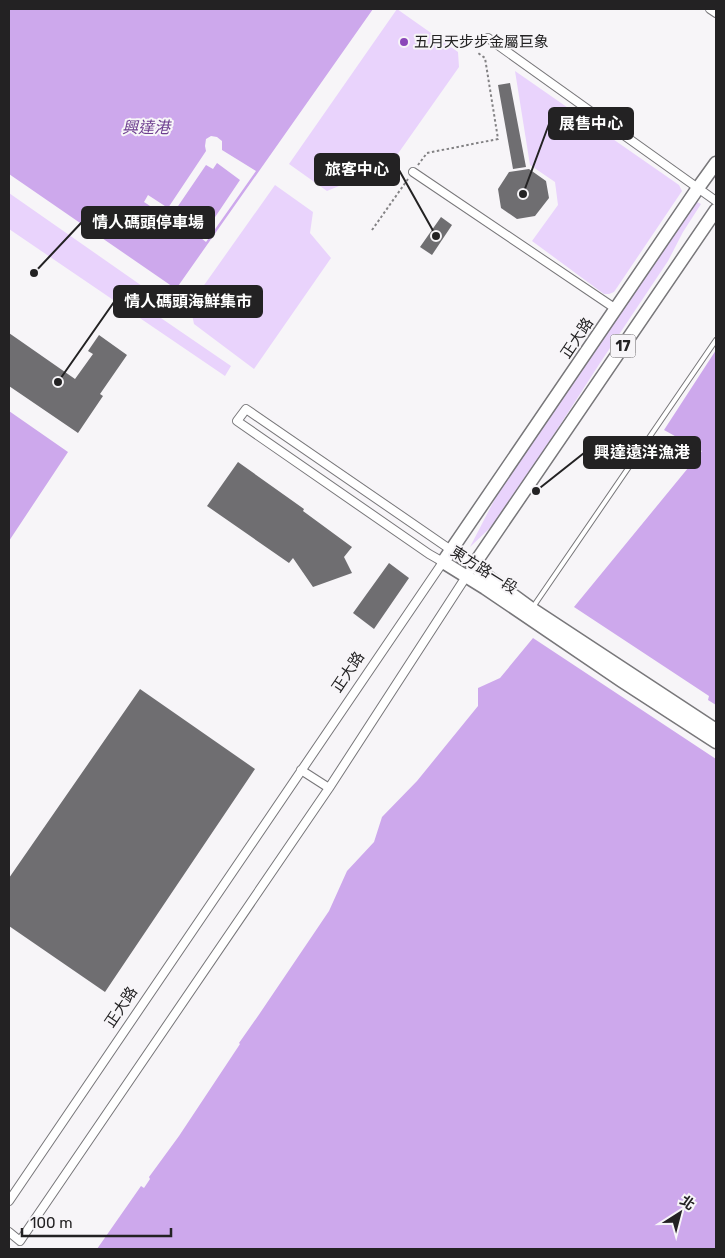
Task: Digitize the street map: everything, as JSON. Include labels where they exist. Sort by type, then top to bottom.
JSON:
[{"type":"main road","name":"正大路","points":[[443,562],[716,163]]},
{"type":"main road","name":"17","points":[[470,571],[716,210]]},
{"type":"main road","name":"東方路一段","points":[[443,562],[470,571],[532,609],[716,730]]},
{"type":"main road","name":"東方路一段","points":[[470,571],[716,742]]},
{"type":"street","points":[[710,9],[716,13]]},
{"type":"street","points":[[488,38],[716,201]]},
{"type":"street","points":[[413,172],[616,309]]},
{"type":"street","name":"東方路一段","points":[[443,562],[237,422],[246,409],[451,550],[470,571]]},
{"type":"street","name":"正大路","points":[[9,1200],[443,562]]},
{"type":"street","points":[[9,1232],[20,1241],[329,788],[470,571]]},
{"type":"street","points":[[302,770],[329,788]]},
{"type":"lane","points":[[532,609],[716,340]]},
{"type":"path","points":[[478,53],[485,58],[498,139]]},
{"type":"shaded area","points":[[397,9],[458,52],[459,67],[378,182],[351,181],[327,191],[289,164]]},
{"type":"shaded area","points":[[515,71],[679,185],[682,191],[614,292],[604,294],[532,241],[558,205],[555,182],[530,165]]},
{"type":"shaded area","points":[[275,185],[313,212],[310,233],[331,258],[254,369],[194,324],[190,305]]},
{"type":"shaded area","points":[[9,193],[165,302],[158,316],[231,366],[225,376],[9,229]]},
{"type":"shaded area","points":[[697,202],[701,204],[683,232],[668,261],[509,504],[491,527],[470,547],[500,489]]},
{"type":"water","name":"興達港","points":[[9,9],[373,9],[176,289],[9,174]]},
{"type":"water","points":[[716,350],[716,705],[708,700],[709,696],[574,607],[702,451],[664,430]]},
{"type":"water","points":[[9,411],[68,452],[9,541]]},
{"type":"water","points":[[533,638],[716,759],[716,1249],[97,1249],[141,1186],[144,1188],[150,1179],[149,1177],[179,1136],[239,1043],[329,911],[347,871],[374,842],[382,817],[417,781],[478,706],[478,688],[500,678]]},
{"type":"pier","points":[[211,136],[217,137],[222,141],[222,150],[256,171],[206,242],[201,238],[240,180],[217,163],[213,169],[206,165],[174,212],[187,221],[182,227],[144,202],[148,195],[168,208],[206,151],[206,139]]},
{"type":"building","points":[[510,83],[526,167],[513,169],[498,85]]},
{"type":"building","points":[[529,169],[546,181],[549,198],[535,216],[517,219],[501,208],[498,189],[509,172]]},
{"type":"building","points":[[441,217],[452,225],[432,255],[420,247]]},
{"type":"building","points":[[9,333],[75,379],[93,354],[88,351],[99,335],[127,355],[100,394],[103,396],[78,433],[9,386]]},
{"type":"building","points":[[238,462],[304,509],[303,511],[352,547],[344,557],[352,573],[313,587],[293,558],[289,563],[207,506]]},
{"type":"building","points":[[389,563],[409,578],[374,629],[353,613]]},
{"type":"building","points":[[140,689],[255,769],[105,992],[9,926],[9,878]]},
{"type":"place","name":"五月天步步金屬巨象","points":[[404,42]]},
{"type":"place","name":"展售中心","points":[[523,194]]},
{"type":"place","name":"旅客中心","points":[[436,236]]},
{"type":"place","name":"情人碼頭停車場","points":[[34,273]]},
{"type":"place","name":"情人碼頭海鮮集市","points":[[58,382]]},
{"type":"place","name":"興達遠洋漁港","points":[[536,491]]}]
